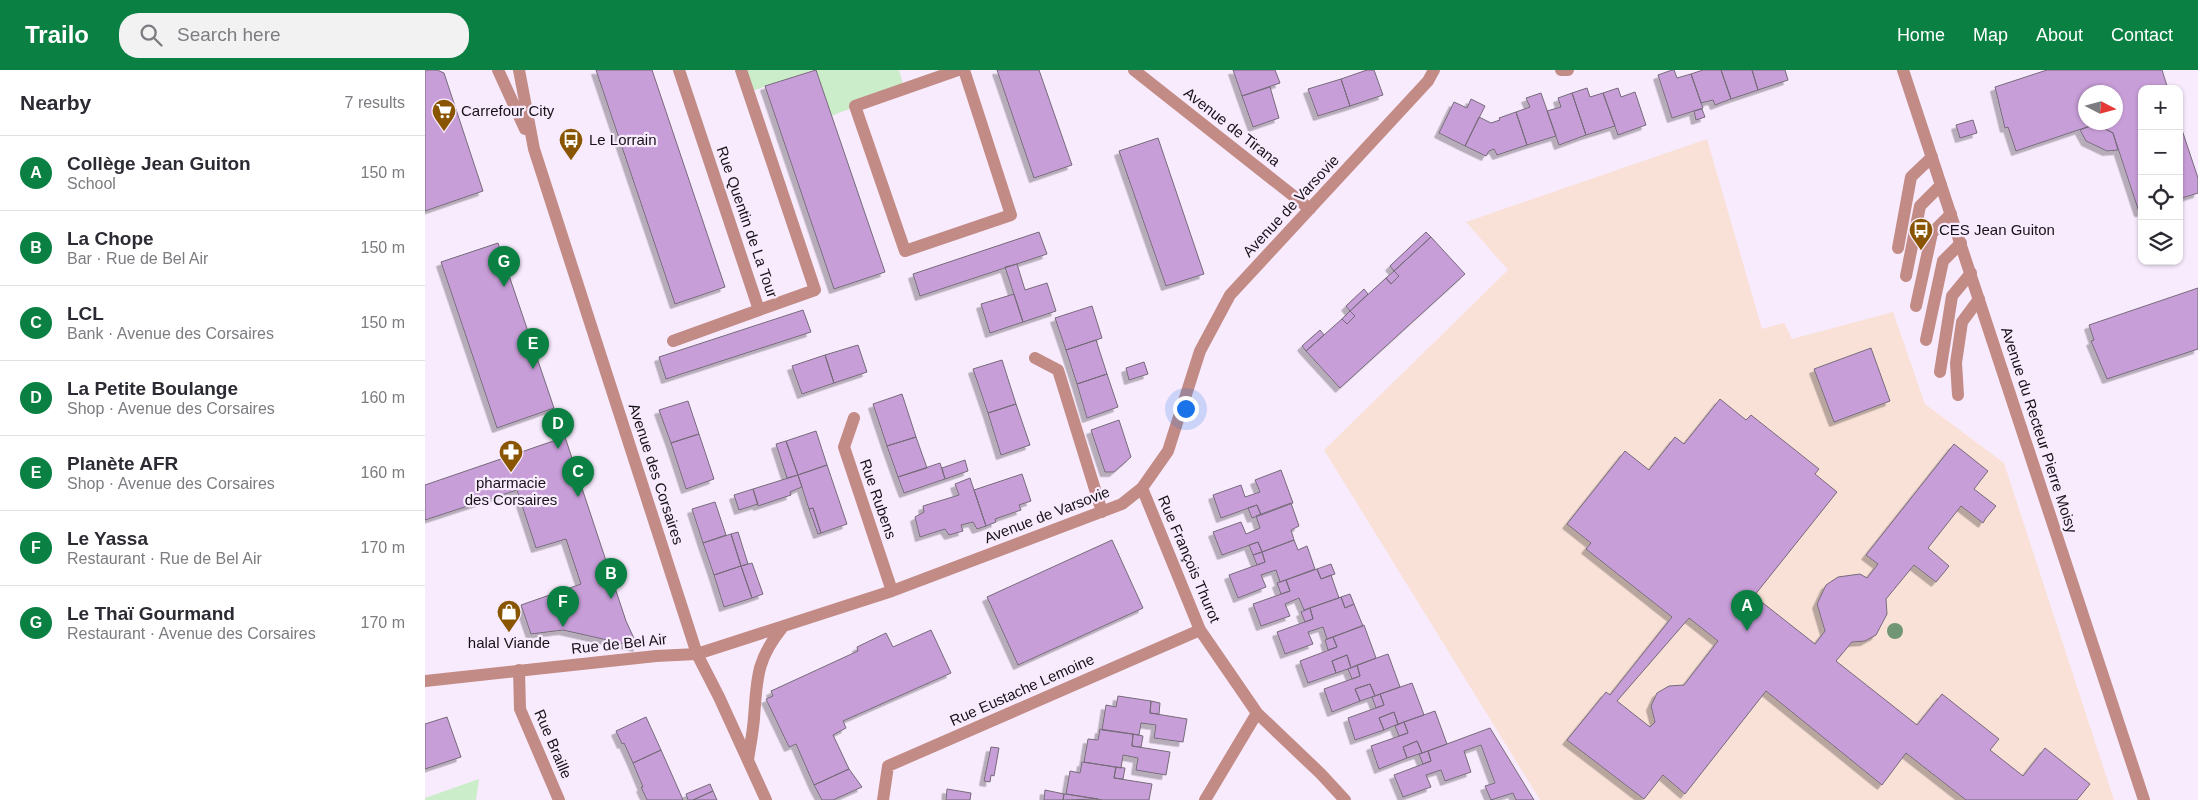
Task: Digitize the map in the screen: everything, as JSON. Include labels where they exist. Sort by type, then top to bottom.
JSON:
[{"type":"street","name":"Avenue des Corsaires","points":[[498,70],[534,150],[697,654],[765,800]]},
{"type":"street","name":"Avenue des Corsaires","points":[[519,70],[534,150]]},
{"type":"street","name":"Rue Quentin de La Tour","points":[[679,70],[759,310],[815,290],[741,70]]},
{"type":"street","points":[[958,70],[855,106],[905,251],[1011,215],[964,70]]},
{"type":"street","name":"Avenue de Tirana","points":[[1133,70],[1310,209]]},
{"type":"street","name":"Avenue de Varsovie","points":[[697,654],[892,591],[1102,512],[1121,504],[1142,488],[1168,451],[1200,351],[1230,295],[1428,81],[1434,70]]},
{"type":"street","points":[[1561,70],[1568,70]]},
{"type":"street","name":"Avenue du Recteur Pierre Moisy","points":[[1903,70],[2144,800]]},
{"type":"street","points":[[1897,248],[1911,177],[1932,157]]},
{"type":"street","points":[[1906,276],[1920,206],[1941,185]]},
{"type":"street","points":[[1915,306],[1932,233],[1951,214]]},
{"type":"street","points":[[1926,340],[1943,261],[1961,243]]},
{"type":"street","points":[[1940,372],[1952,296],[1971,273]]},
{"type":"street","points":[[1958,396],[1956,363],[1962,322],[1979,298]]},
{"type":"street","points":[[673,341],[759,310]]},
{"type":"street","points":[[1035,358],[1058,370],[1102,512]]},
{"type":"street","name":"Rue Rubens","points":[[854,418],[844,447],[892,591]]},
{"type":"street","name":"Rue François Thurot","points":[[1142,488],[1200,630],[1257,713],[1321,774],[1345,800]]},
{"type":"street","points":[[748,760],[754,719],[755,688],[763,659],[770,643],[782,628]]},
{"type":"street","name":"Rue Eustache Lemoine","points":[[883,800],[888,766],[1200,630]]},
{"type":"street","name":"Rue de Bel Air","points":[[425,681],[656,656],[697,654]]},
{"type":"street","name":"Rue Braille","points":[[519,670],[521,709],[559,800]]},
{"type":"street","points":[[1205,800],[1257,713]]},
{"type":"shaded area","points":[[1707,139],[1762,329],[1784,323],[1792,339],[1893,312],[1925,404],[2004,463],[2114,800],[1540,800],[1324,450],[1508,270],[1466,222]]},
{"type":"green space","points":[[741,70],[814,70],[749,92]]},
{"type":"green space","points":[[816,70],[899,70],[904,88],[831,116]]},
{"type":"green space","points":[[479,779],[476,800],[425,800],[425,798]]},
{"type":"building","name":"Carrefour City","points":[[425,70],[437,70],[444,73],[483,191],[425,211]]},
{"type":"building","points":[[596,70],[652,70],[725,287],[675,304]]},
{"type":"building","points":[[816,70],[885,272],[834,289],[765,86]]},
{"type":"building","points":[[997,70],[1039,70],[1072,165],[1034,178]]},
{"type":"building","points":[[1233,70],[1275,70],[1280,83],[1242,96]]},
{"type":"building","points":[[1367,70],[1374,70],[1383,95],[1350,106],[1341,79]]},
{"type":"building","points":[[1674,70],[1677,78],[1691,74],[1703,108],[1672,118],[1658,75]]},
{"type":"building","points":[[1703,70],[1721,70],[1731,99],[1715,105],[1713,100],[1701,103],[1691,74]]},
{"type":"building","points":[[1721,70],[1752,70],[1758,90],[1731,99]]},
{"type":"building","points":[[1752,70],[1785,70],[1788,80],[1758,90]]},
{"type":"building","points":[[2047,70],[2162,70],[2167,85],[2138,85],[2138,209],[2113,133],[2107,130],[2123,130],[2123,85],[2078,85],[2078,130],[2016,151],[2008,127],[2005,128],[1995,87]]},
{"type":"building","points":[[1341,79],[1350,106],[1318,116],[1308,89]]},
{"type":"building","points":[[1270,87],[1279,118],[1253,127],[1242,96]]},
{"type":"building","points":[[1587,88],[1590,97],[1603,93],[1615,126],[1586,135],[1572,93]]},
{"type":"building","points":[[1618,88],[1621,97],[1635,92],[1646,125],[1618,135],[1603,93]]},
{"type":"building","points":[[1541,93],[1556,136],[1527,145],[1516,112],[1530,107],[1526,98]]},
{"type":"building","points":[[1572,93],[1586,135],[1559,145],[1547,111],[1561,107],[1558,98]]},
{"type":"building","points":[[1471,99],[1485,106],[1465,146],[1439,133],[1454,102],[1467,108]]},
{"type":"building","points":[[1702,109],[1705,117],[1696,120],[1694,111]]},
{"type":"building","points":[[1516,112],[1527,145],[1497,155],[1494,149],[1489,151],[1486,156],[1465,146],[1479,117],[1491,123]]},
{"type":"building","points":[[1973,120],[1977,133],[1960,138],[1956,125]]},
{"type":"building","points":[[2080,130],[2107,130],[2113,133],[2118,150],[2107,151],[2086,141]]},
{"type":"building","points":[[2183,133],[2198,178],[2198,193],[2183,198]]},
{"type":"building","points":[[1158,138],[1204,274],[1166,286],[1119,151]]},
{"type":"building","points":[[1039,232],[1047,254],[920,296],[913,274]]},
{"type":"building","points":[[1426,232],[1431,237],[1394,271],[1390,266]]},
{"type":"building","points":[[1431,237],[1465,274],[1340,388],[1306,351],[1342,319],[1347,324],[1355,316],[1350,311],[1386,278],[1391,284],[1399,276],[1394,271]]},
{"type":"building","points":[[498,243],[554,408],[497,428],[441,262]]},
{"type":"building","points":[[1017,264],[1025,290],[1047,283],[1056,311],[1023,322],[1005,267]]},
{"type":"building","points":[[1394,271],[1399,276],[1391,284],[1386,278]]},
{"type":"building","points":[[2198,288],[2198,349],[2107,379],[2091,341],[2094,340],[2089,325]]},
{"type":"building","points":[[1364,289],[1368,294],[1350,311],[1346,306]]},
{"type":"building","points":[[1014,294],[1023,322],[990,333],[981,304]]},
{"type":"building","points":[[1092,306],[1102,338],[1066,350],[1055,318]]},
{"type":"building","points":[[803,310],[811,332],[666,379],[659,357]]},
{"type":"building","points":[[1350,311],[1355,316],[1347,324],[1342,319]]},
{"type":"building","points":[[1320,330],[1324,335],[1306,351],[1302,346]]},
{"type":"building","points":[[1096,340],[1107,374],[1077,384],[1066,350]]},
{"type":"building","points":[[858,345],[867,372],[834,383],[825,355]]},
{"type":"building","points":[[1871,348],[1890,401],[1834,422],[1814,369]]},
{"type":"building","points":[[825,355],[834,383],[802,394],[792,366]]},
{"type":"building","points":[[1002,360],[1016,404],[988,413],[973,369]]},
{"type":"building","points":[[1144,362],[1148,374],[1129,380],[1126,368]]},
{"type":"building","points":[[1107,374],[1118,407],[1087,418],[1077,384]]},
{"type":"building","points":[[902,394],[916,437],[887,446],[873,404]]},
{"type":"building","points":[[1720,399],[1746,420],[1751,415],[1819,469],[1815,474],[1837,492],[1754,596],[1815,644],[1825,631],[1817,604],[1826,585],[1838,577],[1860,574],[1867,578],[1878,564],[1866,555],[1954,444],[1988,471],[1974,489],[1996,506],[1983,523],[1961,506],[1928,548],[1949,566],[1946,570],[1936,582],[1914,565],[1886,599],[1887,614],[1876,635],[1865,641],[1852,642],[1836,661],[1917,725],[1942,694],[1999,739],[1990,750],[2023,776],[2045,748],[2090,784],[2077,800],[1966,800],[1906,753],[1882,785],[1766,691],[1685,794],[1663,775],[1644,799],[1567,740],[1606,692],[1610,695],[1672,617],[1586,549],[1591,543],[1567,524],[1625,451],[1649,470],[1675,437],[1684,444]],"holes":[[[1689,618],[1718,641],[1684,685],[1669,686],[1657,693],[1651,706],[1655,722],[1650,727],[1617,701]]]},
{"type":"building","points":[[688,401],[699,434],[671,443],[659,410]]},
{"type":"building","points":[[1016,404],[1030,445],[1001,455],[988,413]]},
{"type":"building","points":[[1119,420],[1131,457],[1114,472],[1105,472],[1091,430]]},
{"type":"building","points":[[816,431],[827,465],[798,475],[786,441]]},
{"type":"building","points":[[699,434],[714,479],[686,489],[671,443]]},
{"type":"building","points":[[565,437],[626,621],[638,647],[563,630],[531,634],[521,605],[581,584],[566,539],[536,548],[517,490],[425,520],[425,485]]},
{"type":"building","points":[[916,437],[927,468],[898,477],[887,446]]},
{"type":"building","points":[[786,441],[798,475],[787,478],[776,444]]},
{"type":"building","points":[[965,460],[968,471],[945,479],[942,468]]},
{"type":"building","points":[[940,463],[945,479],[904,493],[898,477]]},
{"type":"building","points":[[827,465],[847,524],[821,533],[813,508],[809,509],[798,475]]},
{"type":"building","points":[[1281,470],[1293,503],[1261,515],[1257,505],[1221,518],[1213,495],[1241,485],[1245,497],[1260,492],[1255,480]]},
{"type":"building","points":[[1022,474],[1031,501],[1019,505],[1021,510],[995,519],[996,522],[986,526],[974,490]]},
{"type":"building","points":[[798,475],[802,487],[790,492],[791,495],[758,506],[753,489]]},
{"type":"building","points":[[970,478],[986,526],[977,529],[973,522],[961,525],[963,531],[949,535],[945,529],[920,537],[915,517],[924,512],[923,506],[959,495],[955,484]]},
{"type":"building","points":[[753,489],[758,504],[739,510],[734,495]]},
{"type":"building","points":[[715,502],[726,535],[703,543],[692,509]]},
{"type":"building","points":[[1291,503],[1299,526],[1291,530],[1294,540],[1262,552],[1258,542],[1222,555],[1213,532],[1241,522],[1246,534],[1260,528],[1256,516]]},
{"type":"building","points":[[1257,505],[1261,515],[1252,518],[1248,508]]},
{"type":"building","points":[[813,508],[821,533],[818,534],[809,509]]},
{"type":"building","points":[[738,532],[748,564],[741,566],[731,534]]},
{"type":"building","points":[[731,534],[741,566],[714,575],[703,543]]},
{"type":"building","points":[[1112,540],[1143,608],[1018,665],[987,597]]},
{"type":"building","points":[[1294,540],[1298,550],[1307,546],[1315,569],[1280,582],[1276,570],[1261,575],[1266,587],[1238,598],[1229,575],[1265,562],[1262,552]]},
{"type":"building","points":[[1258,542],[1262,552],[1253,555],[1249,545]]},
{"type":"building","points":[[1262,552],[1265,562],[1257,565],[1253,555]]},
{"type":"building","points":[[752,563],[763,594],[752,598],[741,566]]},
{"type":"building","points":[[1331,564],[1335,574],[1321,579],[1317,569]]},
{"type":"building","points":[[741,566],[752,598],[724,607],[714,575]]},
{"type":"building","points":[[1317,569],[1321,579],[1331,575],[1339,598],[1304,610],[1299,598],[1285,604],[1290,616],[1261,626],[1253,604],[1290,591],[1286,580]]},
{"type":"building","points":[[1286,580],[1290,591],[1281,594],[1277,583]]},
{"type":"building","points":[[1350,594],[1354,604],[1345,608],[1341,597]]},
{"type":"building","points":[[1341,597],[1345,608],[1354,604],[1363,626],[1327,639],[1323,627],[1308,632],[1313,644],[1285,654],[1277,632],[1313,619],[1310,608]]},
{"type":"building","points":[[1310,608],[1313,619],[1305,622],[1301,612]]},
{"type":"building","points":[[1364,625],[1376,658],[1351,668],[1347,655],[1332,661],[1336,673],[1308,683],[1300,661],[1337,647],[1333,637]]},
{"type":"building","points":[[931,630],[951,673],[843,721],[846,728],[833,735],[849,769],[814,785],[796,744],[789,747],[766,699],[773,696],[771,691],[858,651],[857,647],[886,633],[893,647]]},
{"type":"building","points":[[1333,637],[1337,647],[1328,650],[1325,640]]},
{"type":"building","points":[[1388,654],[1400,687],[1375,696],[1370,684],[1355,689],[1360,701],[1332,712],[1324,689],[1360,676],[1357,665]]},
{"type":"building","points":[[1347,655],[1351,668],[1336,673],[1332,661]]},
{"type":"building","points":[[1357,665],[1360,676],[1352,679],[1348,669]]},
{"type":"building","points":[[1412,683],[1424,715],[1398,724],[1394,712],[1379,718],[1384,730],[1355,740],[1348,718],[1384,705],[1380,694]]},
{"type":"building","points":[[1370,684],[1375,696],[1360,701],[1355,689]]},
{"type":"building","points":[[1380,694],[1384,705],[1376,708],[1372,697]]},
{"type":"building","points":[[1118,696],[1151,701],[1150,713],[1187,719],[1183,742],[1154,738],[1156,725],[1141,723],[1139,735],[1102,730],[1106,705],[1116,707]]},
{"type":"building","points":[[1151,701],[1160,703],[1159,714],[1150,713]]},
{"type":"building","points":[[1435,711],[1447,744],[1422,753],[1417,741],[1403,747],[1407,758],[1379,769],[1371,746],[1408,733],[1404,722]]},
{"type":"building","points":[[1394,712],[1398,724],[1384,730],[1379,718]]},
{"type":"building","points":[[447,717],[461,757],[425,769],[425,724]]},
{"type":"building","points":[[646,717],[661,750],[633,763],[616,731]]},
{"type":"building","points":[[1404,722],[1408,733],[1399,736],[1395,726]]},
{"type":"building","points":[[1490,728],[1534,800],[1516,800],[1513,793],[1491,800],[1485,786],[1495,783],[1481,745],[1464,751],[1471,772],[1445,781],[1441,770],[1426,775],[1431,787],[1403,797],[1394,775],[1431,761],[1428,751]]},
{"type":"building","points":[[1100,729],[1133,734],[1132,746],[1170,752],[1166,775],[1136,770],[1138,758],[1123,755],[1121,768],[1084,762],[1088,739],[1098,740]]},
{"type":"building","points":[[1133,734],[1143,736],[1141,747],[1132,746]]},
{"type":"building","points":[[1417,741],[1422,753],[1407,758],[1403,747]]},
{"type":"building","points":[[991,747],[999,748],[994,776],[991,775],[990,782],[984,781]]},
{"type":"building","points":[[661,750],[683,800],[647,800],[641,787],[643,787],[633,763]]},
{"type":"building","points":[[1428,751],[1431,761],[1423,764],[1419,754]]},
{"type":"building","points":[[1082,762],[1116,767],[1114,778],[1152,784],[1149,800],[1103,800],[1066,794],[1070,771],[1080,773]]},
{"type":"building","points":[[1116,767],[1125,768],[1123,779],[1114,778]]},
{"type":"building","points":[[849,769],[862,787],[833,800],[822,800],[814,785]]},
{"type":"building","points":[[710,784],[713,791],[693,800],[688,800],[686,794]]},
{"type":"building","points":[[947,789],[971,793],[970,800],[946,800]]},
{"type":"building","points":[[1045,790],[1064,794],[1063,800],[1044,800]]},
{"type":"building","points":[[713,791],[717,800],[693,800]]},
{"type":"building","points":[[1064,794],[1066,794],[1098,799],[1063,800]]},
{"type":"place","name":"Carrefour City","points":[[444,132]]},
{"type":"place","name":"Le Lorrain","points":[[571,161]]},
{"type":"place","name":"CES Jean Guiton","points":[[1921,251]]},
{"type":"place","name":"Le Thaï Gourmand","points":[[504,287]]},
{"type":"place","name":"Planète AFR","points":[[533,369]]},
{"type":"place","name":"La Petite Boulange","points":[[558,449]]},
{"type":"place","name":"pharmacie des Corsaires","points":[[511,473]]},
{"type":"place","name":"LCL","points":[[578,497]]},
{"type":"place","name":"La Chope","points":[[611,599]]},
{"type":"place","name":"Le Yassa","points":[[563,627]]},
{"type":"place","name":"Collège Jean Guiton","points":[[1747,631]]},
{"type":"place","name":"halal Viande","points":[[509,633]]}]
